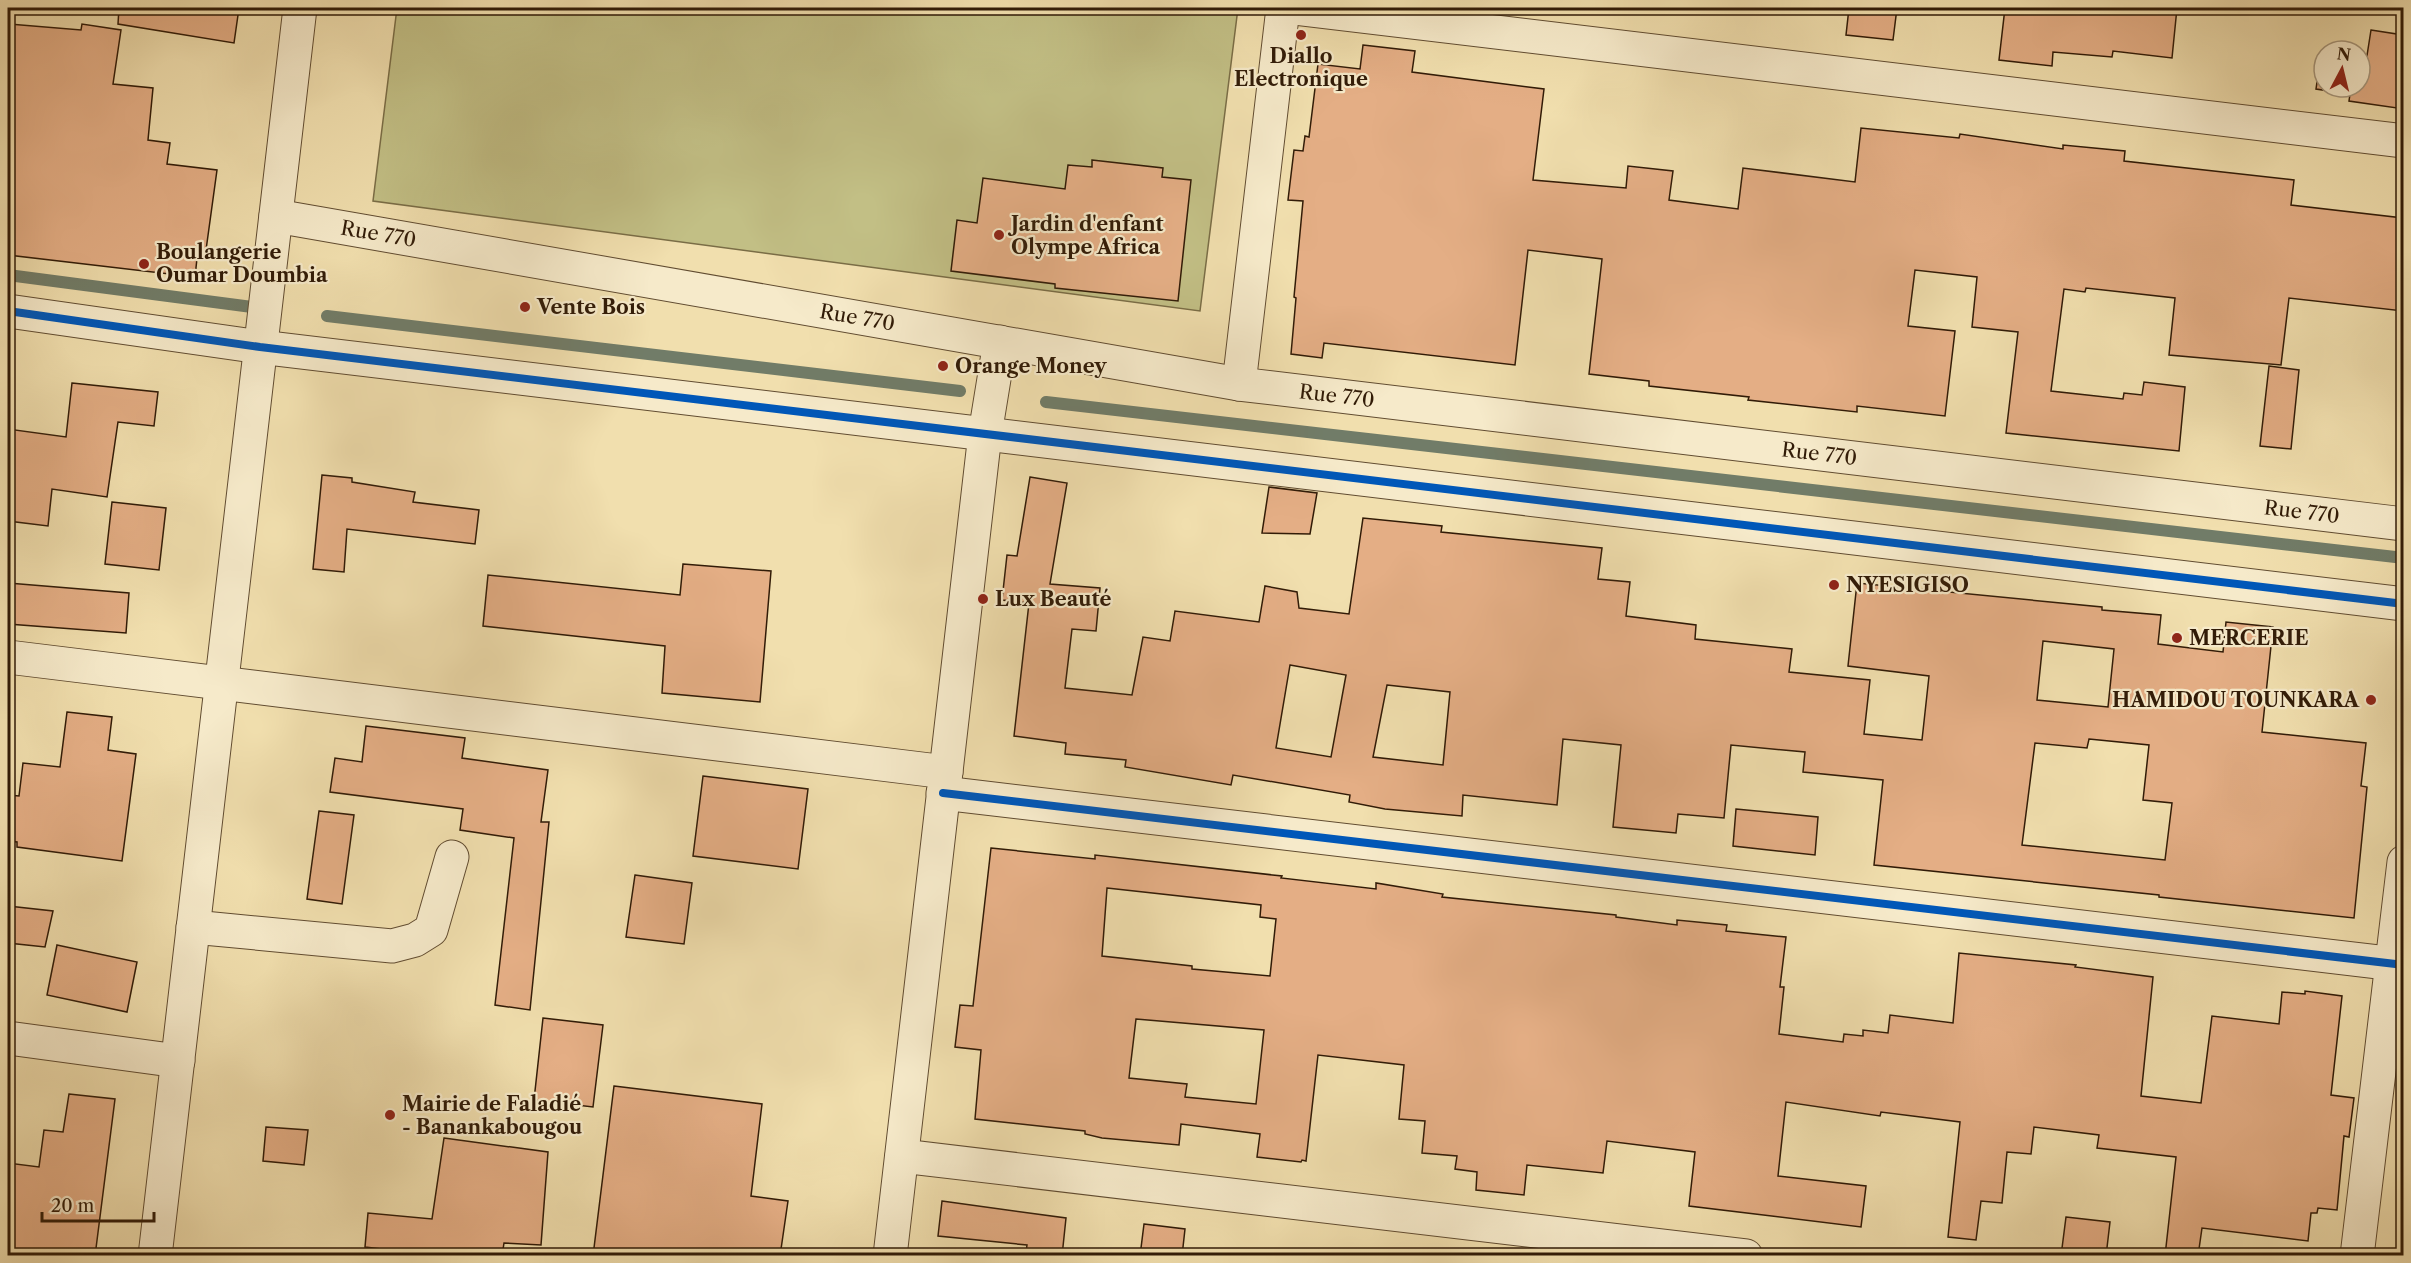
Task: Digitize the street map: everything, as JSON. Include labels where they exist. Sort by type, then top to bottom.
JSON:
[{"type":"street","points":[[155,1256],[300,8]]},
{"type":"street","points":[[1239,384],[1283,8]]},
{"type":"street","points":[[1295,8],[2403,141]]},
{"type":"street","name":"Rue 770","points":[[276,216],[1239,384],[2403,524]]},
{"type":"street","points":[[8,311],[260,347],[2403,604]]},
{"type":"street","points":[[890,1256],[985,434],[1000,342]]},
{"type":"street","points":[[8,657],[944,783],[2398,964]]},
{"type":"street","points":[[193,927],[392,945],[415,940],[431,930],[452,857]]},
{"type":"street","points":[[2357,1256],[2398,964],[2403,862]]},
{"type":"street","points":[[8,1038],[178,1060]]},
{"type":"street","points":[[902,1156],[1746,1256]]},
{"type":"shaded area","points":[[397,8],[1238,8],[1200,311],[373,201]]},
{"type":"building","points":[[119,8],[239,8],[234,43],[118,24]]},
{"type":"building","points":[[1849,8],[1897,8],[1893,40],[1846,35]]},
{"type":"building","points":[[2005,8],[2177,8],[2172,58],[2113,51],[2112,57],[2053,52],[2052,66],[1999,60]]},
{"type":"building","points":[[9,24],[81,30],[82,24],[121,30],[113,84],[153,88],[148,140],[170,143],[167,164],[217,170],[206,250],[198,249],[195,277],[8,255]]},
{"type":"building","points":[[2371,30],[2403,35],[2403,65],[2397,108],[2349,101],[2349,99],[2372,99],[2372,39],[2370,39]]},
{"type":"building","points":[[1363,45],[1415,51],[1412,72],[1544,89],[1533,180],[1626,188],[1628,166],[1673,171],[1669,200],[1738,209],[1743,168],[1855,182],[1861,128],[1959,138],[1960,134],[2063,149],[2063,145],[2125,151],[2124,161],[2294,180],[2291,205],[2403,218],[2403,311],[2289,298],[2281,365],[2169,355],[2175,298],[2086,288],[2085,292],[2064,289],[2051,391],[2123,399],[2124,393],[2142,395],[2144,382],[2185,387],[2179,451],[2006,433],[2018,332],[1972,327],[1977,277],[1915,270],[1908,326],[1955,331],[1945,416],[1857,406],[1857,412],[1748,400],[1749,397],[1649,386],[1649,381],[1589,374],[1602,259],[1528,250],[1515,365],[1324,343],[1322,358],[1291,354],[1303,201],[1288,200],[1294,150],[1303,151],[1305,136],[1309,137],[1318,64],[1360,69]]},
{"type":"building","points":[[1092,160],[1163,168],[1162,177],[1191,180],[1178,301],[1055,288],[1055,284],[951,271],[957,220],[977,223],[983,178],[1065,189],[1068,165],[1092,167]]},
{"type":"building","points":[[2269,366],[2299,370],[2291,449],[2260,446]]},
{"type":"building","points":[[72,383],[158,392],[154,426],[118,422],[107,497],[52,489],[48,526],[8,521],[8,429],[66,437]]},
{"type":"building","points":[[322,475],[352,478],[352,482],[415,492],[413,502],[479,510],[475,544],[347,529],[344,572],[313,569]]},
{"type":"building","points":[[1030,477],[1067,483],[1050,584],[1100,588],[1096,631],[1072,629],[1065,688],[1132,695],[1143,637],[1170,641],[1175,611],[1259,622],[1265,586],[1297,592],[1299,608],[1349,614],[1363,518],[1442,526],[1441,532],[1602,548],[1598,579],[1630,582],[1626,616],[1696,625],[1695,639],[1792,649],[1789,672],[1870,680],[1864,734],[1922,740],[1929,676],[1848,666],[1857,583],[2161,615],[2158,644],[2223,652],[2226,622],[2273,627],[2262,732],[2366,743],[2361,786],[2367,787],[2354,918],[1874,865],[1883,780],[1803,772],[1805,752],[1731,745],[1724,818],[1678,814],[1676,833],[1613,827],[1621,745],[1563,739],[1557,805],[1463,795],[1462,816],[1385,809],[1349,802],[1350,795],[1233,775],[1231,785],[1125,767],[1126,760],[1065,754],[1066,743],[1014,736],[1029,603],[1002,600],[1007,555],[1017,556]],"holes":[[[2043,641],[2114,649],[2108,707],[2037,700]],[[1290,665],[1346,675],[1331,757],[1276,748]],[[1387,685],[1450,692],[1443,765],[1373,757]],[[2089,739],[2149,745],[2143,800],[2172,803],[2165,860],[2022,845],[2035,743],[2087,748]]]},
{"type":"building","points":[[1269,487],[1317,493],[1310,534],[1262,533]]},
{"type":"building","points":[[112,502],[166,508],[159,570],[105,564]]},
{"type":"building","points":[[683,564],[771,571],[760,702],[662,693],[665,646],[483,626],[488,575],[680,595]]},
{"type":"building","points":[[8,583],[129,593],[126,633],[8,624]]},
{"type":"building","points":[[67,712],[112,717],[108,750],[136,754],[122,861],[17,847],[17,842],[8,841],[8,795],[19,796],[23,763],[60,767]]},
{"type":"building","points":[[366,726],[465,738],[462,758],[548,770],[541,822],[549,822],[530,1010],[495,1005],[514,838],[460,830],[463,809],[330,792],[335,758],[362,762]]},
{"type":"building","points":[[703,776],[808,789],[798,869],[693,856]]},
{"type":"building","points":[[1736,809],[1818,817],[1815,855],[1733,846]]},
{"type":"building","points":[[319,811],[354,815],[342,904],[307,899]]},
{"type":"building","points":[[991,848],[1095,859],[1095,855],[1376,889],[1376,883],[1443,894],[1442,897],[1616,915],[1616,917],[1677,925],[1677,920],[1727,925],[1726,931],[1786,937],[1780,987],[1784,987],[1779,1034],[1843,1042],[1844,1034],[1863,1036],[1863,1030],[1888,1033],[1890,1015],[1953,1023],[1959,953],[2076,965],[2075,967],[2153,977],[2141,1096],[2201,1103],[2212,1016],[2279,1024],[2282,992],[2305,994],[2305,991],[2342,996],[2331,1095],[2354,1098],[2349,1137],[2344,1136],[2337,1210],[2318,1208],[2317,1213],[2311,1213],[2308,1241],[2202,1228],[2198,1256],[2165,1256],[2176,1157],[2097,1148],[2099,1135],[2034,1127],[2031,1154],[2007,1152],[2002,1203],[1981,1201],[1976,1240],[1948,1237],[1960,1122],[1881,1112],[1880,1116],[1786,1102],[1778,1176],[1866,1186],[1861,1227],[1689,1206],[1695,1152],[1607,1141],[1603,1173],[1527,1165],[1524,1195],[1476,1190],[1477,1172],[1455,1169],[1457,1156],[1422,1153],[1425,1121],[1399,1119],[1404,1065],[1318,1055],[1306,1161],[1301,1162],[1257,1157],[1260,1134],[1181,1124],[1179,1145],[1102,1138],[1085,1134],[1085,1131],[975,1119],[981,1050],[955,1047],[960,1005],[973,1006]],"holes":[[[1107,888],[1261,905],[1260,917],[1276,919],[1270,976],[1192,969],[1192,966],[1102,956]],[[1136,1019],[1264,1030],[1256,1104],[1185,1097],[1187,1084],[1129,1078]]]},
{"type":"building","points":[[635,875],[692,883],[684,944],[626,937]]},
{"type":"building","points":[[8,906],[53,911],[45,947],[8,943]]},
{"type":"building","points":[[57,945],[137,962],[127,1012],[47,995]]},
{"type":"building","points":[[543,1018],[603,1025],[593,1107],[534,1100]]},
{"type":"building","points":[[614,1086],[762,1104],[751,1196],[788,1201],[780,1256],[593,1256]]},
{"type":"building","points":[[69,1094],[115,1099],[95,1256],[8,1256],[8,1163],[39,1167],[44,1130],[63,1132]]},
{"type":"building","points":[[266,1127],[308,1130],[304,1165],[263,1161]]},
{"type":"building","points":[[444,1138],[548,1152],[541,1245],[504,1243],[502,1256],[439,1256],[365,1247],[368,1213],[432,1219]]},
{"type":"building","points":[[942,1201],[1066,1218],[1062,1256],[1026,1252],[1027,1245],[938,1236]]},
{"type":"building","points":[[2066,1217],[2110,1222],[2106,1256],[2061,1256]]},
{"type":"building","points":[[1144,1224],[1185,1229],[1182,1256],[1140,1256]]},
{"type":"waterway","points":[[8,275],[252,307]]},
{"type":"waterway","points":[[327,316],[960,391]]},
{"type":"waterway","points":[[1046,402],[2404,558]]},
{"type":"cycle path","points":[[8,311],[260,347],[2404,604]]},
{"type":"cycle path","points":[[943,793],[2404,965]]},
{"type":"place","name":"Diallo Electronique","points":[[1301,35]]},
{"type":"place","name":"Jardin d'enfant Olympe Africa","points":[[999,235]]},
{"type":"place","name":"Boulangerie Oumar Doumbia","points":[[144,264]]},
{"type":"place","name":"Vente Bois","points":[[525,307]]},
{"type":"place","name":"Orange Money","points":[[943,366]]},
{"type":"place","name":"NYESIGISO","points":[[1834,585]]},
{"type":"place","name":"Lux Beauté","points":[[983,599]]},
{"type":"place","name":"MERCERIE","points":[[2177,638]]},
{"type":"place","name":"HAMIDOU TOUNKARA","points":[[2371,700]]},
{"type":"place","name":"Mairie de Faladié - Banankabougou","points":[[390,1115]]}]
